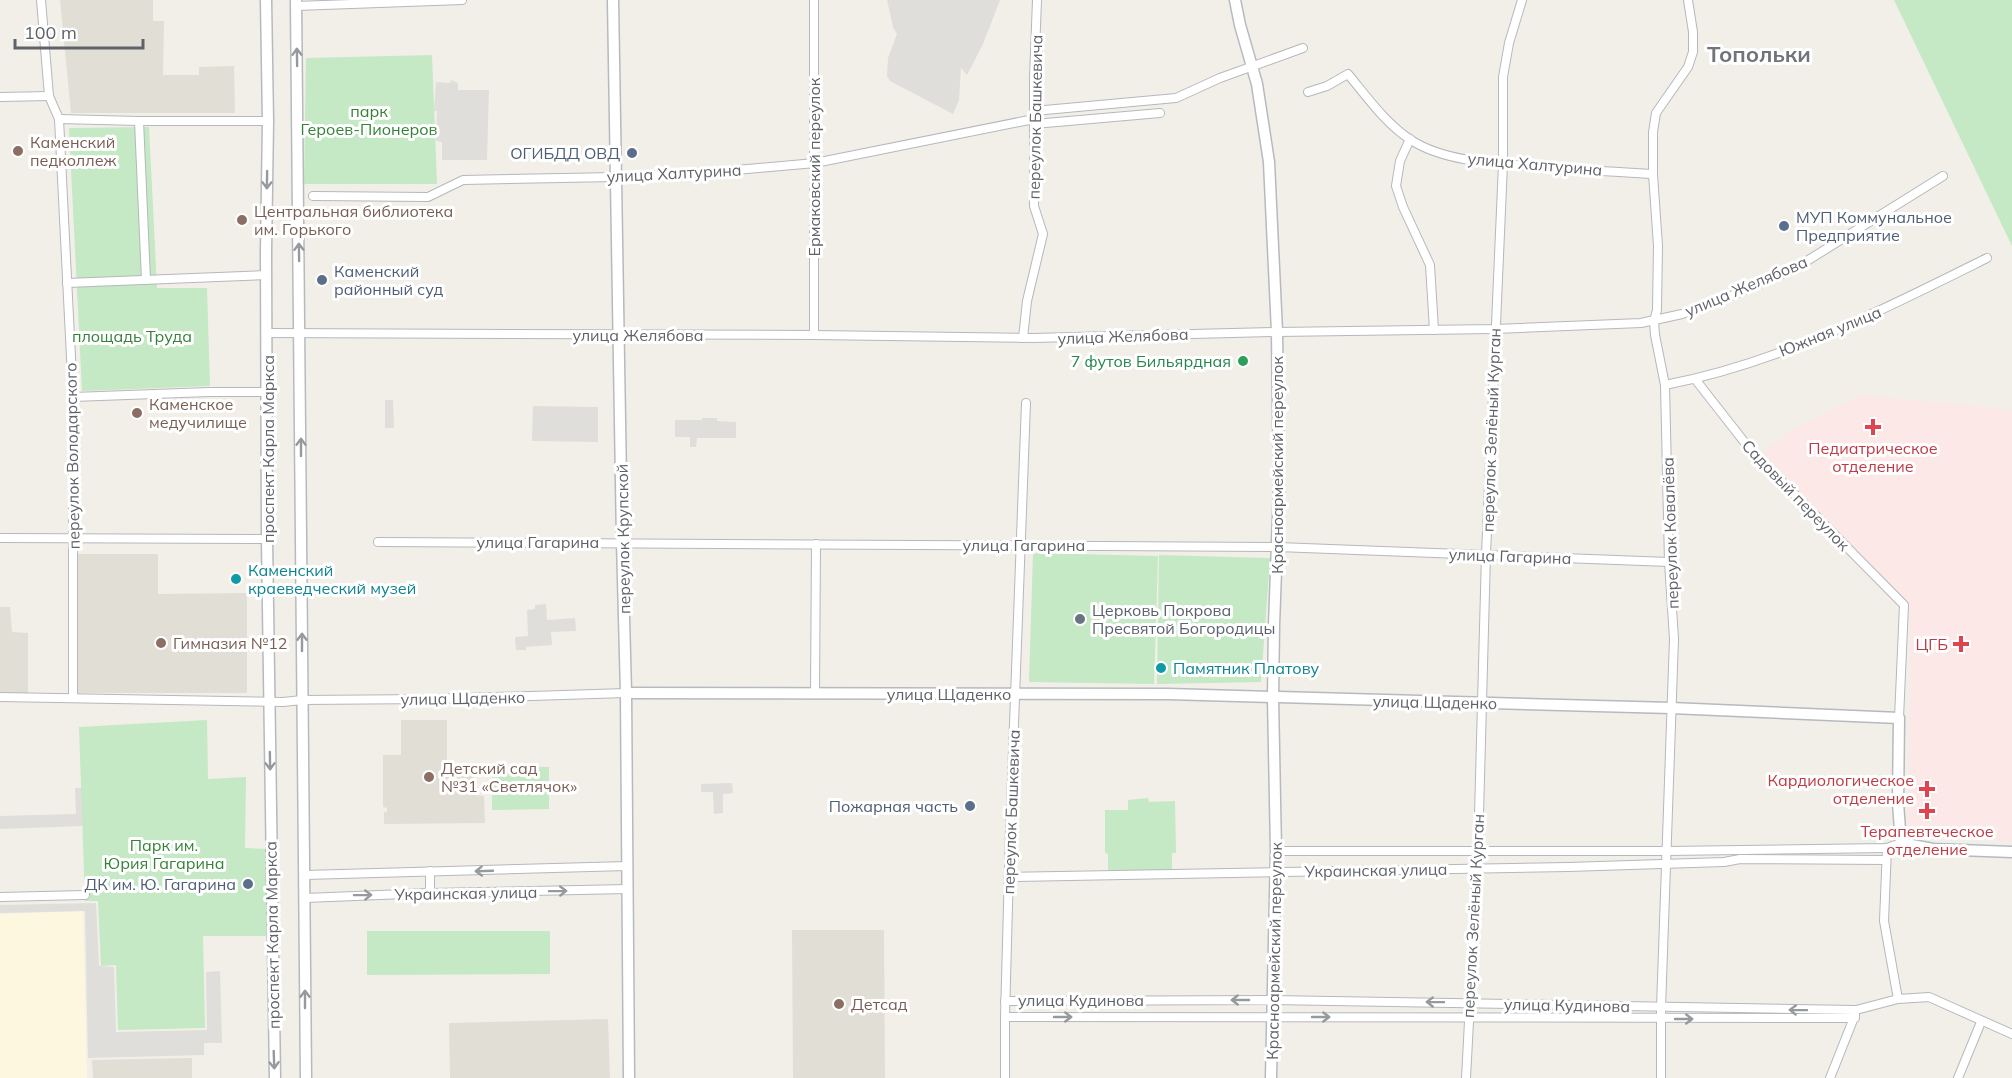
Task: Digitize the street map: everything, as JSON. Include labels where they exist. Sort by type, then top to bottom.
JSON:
[{"type":"street","name":"переулок Володарского","points":[[41,0],[49,96],[59,119],[73,397],[73,698]]},
{"type":"street","name":"проспект Карла Маркса","points":[[266,0],[267,539],[275,1078]]},
{"type":"street","points":[[296,3],[462,0]]},
{"type":"street","name":"переулок Крупской","points":[[613,0],[626,693],[629,1078]]},
{"type":"street","name":"Ермаковский переулок","points":[[814,0],[814,335]]},
{"type":"street","name":"переулок Башкевича","points":[[1023,338],[1027,301],[1043,234],[1034,206],[1034,78],[1037,0]]},
{"type":"street","name":"Красноармейский переулок","points":[[1235,0],[1260,98],[1269,162],[1277,332],[1279,479],[1273,698],[1276,872],[1271,1078]]},
{"type":"street","name":"переулок Зелёный Курган","points":[[1466,1078],[1468,1003],[1478,852],[1486,554],[1503,164],[1503,78],[1509,43],[1522,0]]},
{"type":"street","name":"переулок Ковалёва","points":[[1661,1078],[1661,1008],[1674,639],[1669,562],[1665,385],[1654,321],[1657,310],[1658,246],[1653,174],[1653,132],[1656,113],[1688,66],[1693,52],[1694,32],[1688,0]]},
{"type":"street","name":"проспект Карла Маркса","points":[[296,3],[306,1078]]},
{"type":"street","name":"улица Халтурина","points":[[313,196],[428,197],[463,180],[616,177],[714,172],[815,163],[1034,118],[1176,98],[1252,66],[1303,48]]},
{"type":"street","name":"улица Халтурина","points":[[1308,92],[1326,86],[1348,74],[1374,105],[1410,139],[1436,152],[1503,164],[1653,174]]},
{"type":"street","points":[[0,97],[49,96]]},
{"type":"street","points":[[1034,118],[1160,113]]},
{"type":"street","points":[[59,119],[268,121]]},
{"type":"street","points":[[139,121],[146,280]]},
{"type":"street","points":[[1410,139],[1400,161],[1396,186],[1402,207],[1430,265],[1434,330]]},
{"type":"street","name":"улица Желябова","points":[[267,333],[1023,338],[1495,329],[1654,321],[1703,308],[1794,269],[1943,176]]},
{"type":"street","name":"Южная улица","points":[[1665,385],[1725,372],[1833,333],[1987,258]]},
{"type":"street","points":[[67,284],[267,275]]},
{"type":"street","name":"Садовый переулок","points":[[1695,380],[1749,448],[1904,605],[1899,718]]},
{"type":"street","points":[[73,397],[267,392]]},
{"type":"street","name":"переулок Башкевича","points":[[1005,1078],[1005,1000],[1019,544],[1026,403]]},
{"type":"street","points":[[0,538],[267,539]]},
{"type":"street","name":"улица Гагарина","points":[[378,542],[1278,547],[1669,562]]},
{"type":"street","points":[[815,693],[816,544]]},
{"type":"street","name":"улица Щаденко","points":[[0,697],[269,702],[626,693],[1168,694],[1671,708],[1899,718]]},
{"type":"street","points":[[1899,718],[1898,813],[1901,843],[1933,849],[2012,852]]},
{"type":"street","name":"Украинская улица","points":[[1276,851],[1667,851],[1887,848],[1901,843]]},
{"type":"street","points":[[1887,848],[1884,921],[1898,999]]},
{"type":"street","name":"Украинская улица","points":[[1009,877],[1667,864],[1740,859],[1886,860]]},
{"type":"street","name":"Украинская улица","points":[[305,874],[627,866]]},
{"type":"street","points":[[430,871],[430,893]]},
{"type":"street","name":"Украинская улица","points":[[305,897],[627,889]]},
{"type":"street","points":[[0,897],[85,895]]},
{"type":"street","name":"улица Кудинова","points":[[1005,1017],[1662,1019],[1856,1014],[1898,999],[1929,997],[2012,1034]]},
{"type":"street","name":"улица Кудинова","points":[[1005,1000],[1468,1003],[1856,1014]]},
{"type":"street","points":[[1830,1078],[1856,1014]]},
{"type":"street","points":[[1958,1078],[1981,1022]]},
{"type":"shaded area","points":[[60,0],[153,0],[153,21],[164,21],[163,75],[199,75],[199,67],[234,66],[235,113],[71,113]]},
{"type":"shaded area","points":[[887,0],[1000,0],[983,44],[967,75],[961,68],[959,100],[953,114],[890,81],[887,76],[888,58],[897,34],[893,27]]},
{"type":"shaded area","points":[[451,80],[458,83],[458,90],[489,90],[487,160],[442,160],[442,142],[436,141],[437,111],[434,111],[436,82],[450,83]]},
{"type":"shaded area","name":"ЦГБ","points":[[1860,395],[2012,410],[2012,841],[1907,832],[1911,683],[1910,606],[1762,452],[1792,430]]},
{"type":"shaded area","points":[[385,400],[393,400],[394,428],[385,428]]},
{"type":"shaded area","points":[[533,406],[598,407],[598,442],[532,441]]},
{"type":"shaded area","points":[[702,418],[736,422],[736,438],[697,438],[696,447],[690,447],[690,437],[675,437],[675,420],[702,420]]},
{"type":"shaded area","name":"Гимназия №12","points":[[76,554],[158,554],[158,594],[247,593],[247,693],[76,693]]},
{"type":"shaded area","points":[[546,604],[547,620],[575,618],[576,631],[551,632],[552,645],[516,650],[515,637],[528,636],[527,610],[535,609],[535,605]]},
{"type":"shaded area","points":[[0,607],[10,607],[12,632],[28,633],[28,694],[0,694]]},
{"type":"shaded area","name":"Детский сад №31 «Светлячок»","points":[[401,720],[447,720],[447,771],[474,772],[477,795],[484,796],[485,823],[384,824],[384,812],[387,812],[387,808],[383,807],[383,755],[401,755]]},
{"type":"shaded area","points":[[732,783],[733,793],[723,794],[723,813],[714,814],[713,792],[701,792],[701,784]]},
{"type":"shaded area","points":[[75,788],[82,788],[83,826],[0,829],[0,816],[76,814]]},
{"type":"shaded area","points":[[96,903],[99,966],[114,967],[116,1032],[207,1030],[206,972],[220,971],[222,1043],[204,1043],[204,1055],[88,1058],[85,911],[0,913],[0,905]]},
{"type":"shaded area","points":[[83,911],[87,1078],[0,1078],[0,914]]},
{"type":"shaded area","name":"Детсад","points":[[792,930],[884,930],[885,1078],[793,1078]]},
{"type":"shaded area","points":[[608,1019],[610,1078],[450,1078],[449,1023]]},
{"type":"shaded area","points":[[192,1058],[192,1078],[93,1078],[92,1060]]},
{"type":"green space","points":[[1894,0],[2012,0],[2012,246]]},
{"type":"green space","name":"парк Героев-Пионеров","points":[[432,55],[437,184],[304,184],[306,58]]},
{"type":"green space","name":"площадь Труда","points":[[149,127],[157,288],[207,288],[210,386],[82,391],[69,128]]},
{"type":"green space","points":[[1033,553],[1158,556],[1154,684],[1029,682]]},
{"type":"green space","points":[[1159,555],[1270,558],[1261,682],[1157,684]]},
{"type":"green space","name":"Парк им. Юрия Гагарина","points":[[207,720],[208,779],[246,777],[245,848],[267,849],[266,936],[203,936],[205,1028],[118,1030],[116,965],[101,966],[98,901],[85,901],[79,727]]},
{"type":"green space","points":[[492,767],[549,767],[549,809],[492,810]]},
{"type":"green space","points":[[1148,798],[1149,802],[1175,801],[1176,853],[1172,853],[1172,870],[1108,872],[1108,854],[1105,853],[1105,810],[1128,810],[1128,800]]},
{"type":"green space","points":[[367,931],[550,931],[550,974],[367,975]]},
{"type":"place","name":"Каменский педколлеж","points":[[18,151]]},
{"type":"place","name":"ОГИБДД ОВД","points":[[632,153]]},
{"type":"place","name":"Центральная библиотека им. Горького","points":[[242,220]]},
{"type":"place","name":"МУП Коммунальное Предприятие","points":[[1784,226]]},
{"type":"place","name":"Каменский районный суд","points":[[322,280]]},
{"type":"place","name":"7 футов Бильярдная","points":[[1243,361]]},
{"type":"place","name":"Каменское медучилище","points":[[137,413]]},
{"type":"place","name":"Педиатрическое отделение","points":[[1873,427]]},
{"type":"place","name":"Каменский краеведческий музей","points":[[236,579]]},
{"type":"place","name":"Церковь Покрова Пресвятой Богородицы","points":[[1080,619]]},
{"type":"place","name":"Гимназия №12","points":[[161,643]]},
{"type":"place","name":"ЦГБ","points":[[1961,644]]},
{"type":"place","name":"Памятник Платову","points":[[1161,668]]},
{"type":"place","name":"Детский сад №31 «Светлячок»","points":[[429,777]]},
{"type":"place","name":"Кардиологическое отделение","points":[[1927,789]]},
{"type":"place","name":"Пожарная часть","points":[[970,806]]},
{"type":"place","name":"Терапевтеческое отделение","points":[[1927,811]]},
{"type":"place","name":"ДК им. Ю. Гагарина","points":[[248,884]]},
{"type":"place","name":"Детсад","points":[[839,1004]]},
{"type":"district","name":"Топольки","points":[[1759,54]]}]
